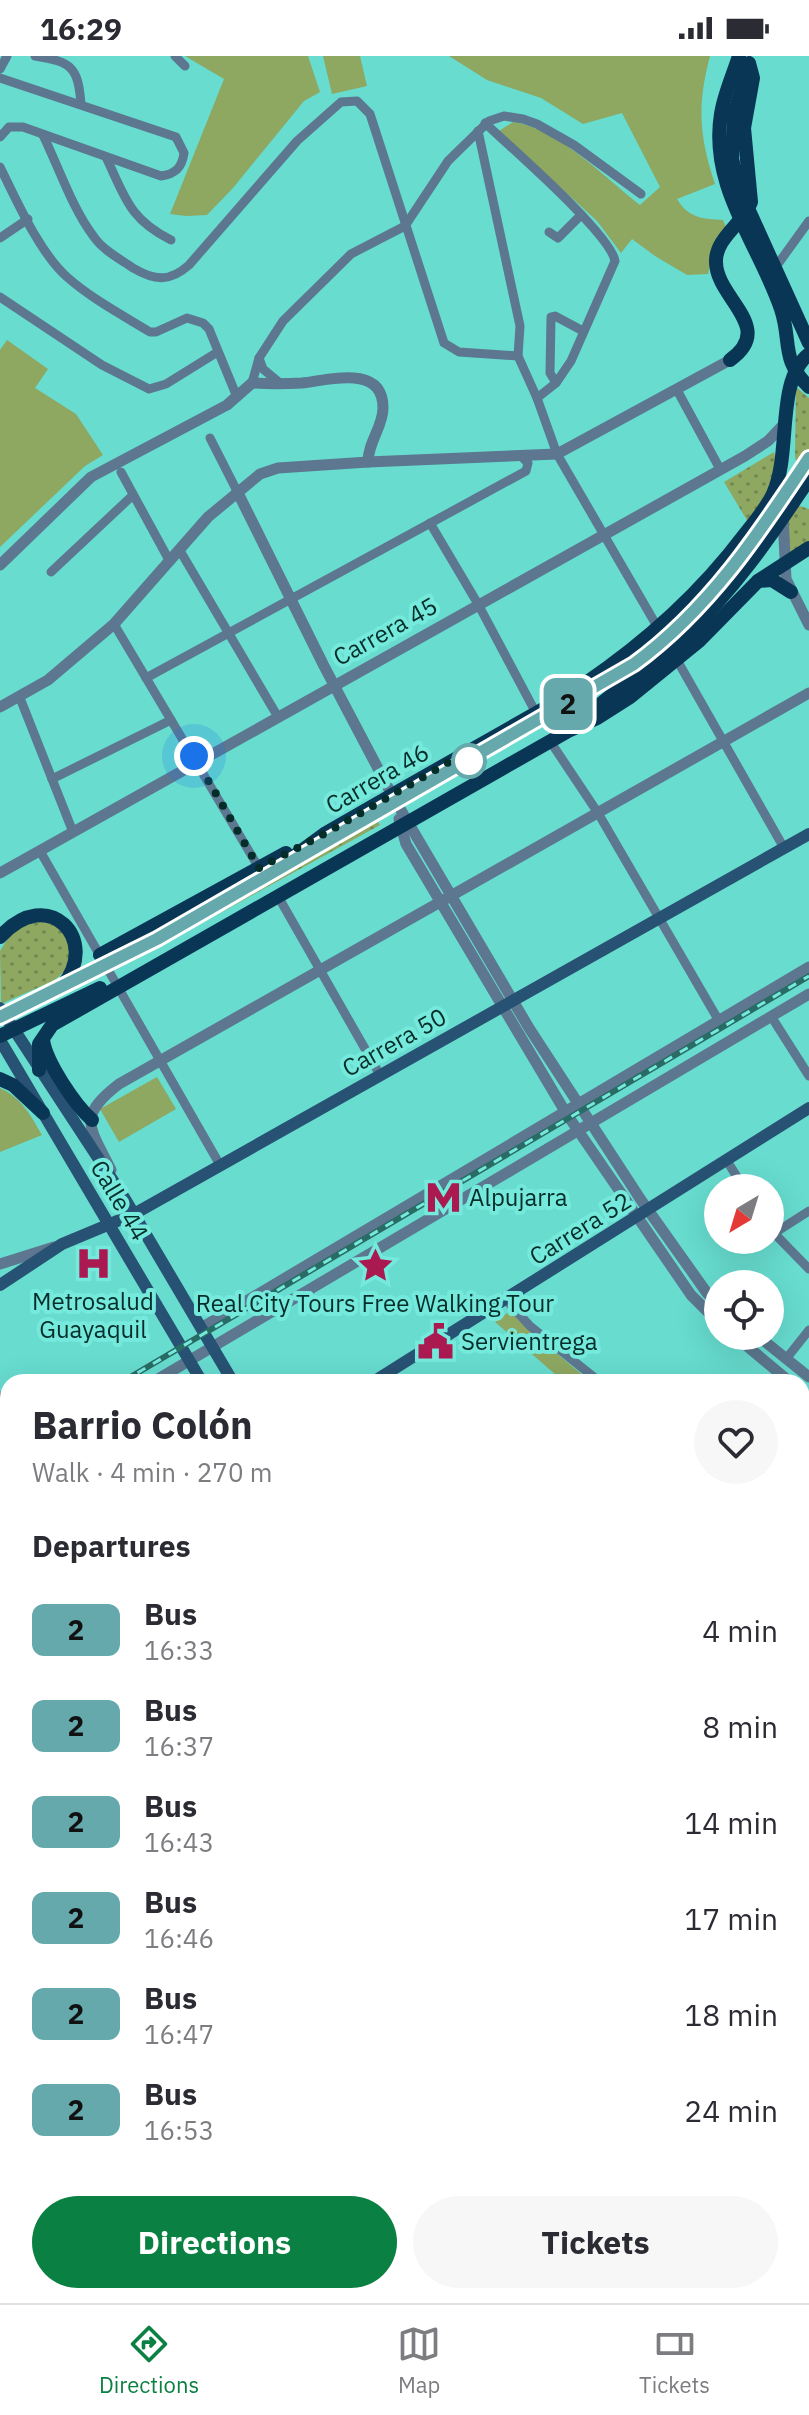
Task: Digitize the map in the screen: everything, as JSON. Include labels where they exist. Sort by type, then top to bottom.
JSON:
[{"type":"main road","points":[[730,360],[746,344],[748,329],[715,263],[718,249],[749,207],[744,128],[753,78],[747,58]]},
{"type":"main road","points":[[747,58],[734,115],[732,159],[741,193],[809,342]]},
{"type":"main road","points":[[747,58],[721,113],[719,136],[722,170],[735,210],[781,308],[787,353],[795,370],[809,387]]},
{"type":"main road","points":[[795,370],[809,354]]},
{"type":"main road","name":"Carrera 46","points":[[42,1036],[52,1025],[119,988],[265,886],[326,833],[568,695],[658,628],[730,554],[765,508],[777,485],[784,460],[789,388],[795,370]]},
{"type":"main road","name":"Carrera 46","points":[[570,730],[647,662],[731,572],[809,458]]},
{"type":"main road","points":[[784,460],[791,475],[809,491]]},
{"type":"main road","name":"Carrera 46","points":[[568,695],[647,662],[685,637],[766,544],[809,479]]},
{"type":"main road","name":"Carrera 46","points":[[0,1017],[265,886],[343,858],[606,712],[677,660],[758,581],[809,548]]},
{"type":"main road","points":[[730,554],[751,555],[759,567],[758,581],[772,580],[791,592]]},
{"type":"main road","points":[[410,821],[417,835]]},
{"type":"main road","name":"Carrera 50","points":[[0,1285],[62,1244],[134,1214],[809,834]]},
{"type":"main road","points":[[100,955],[265,886]]},
{"type":"main road","name":"Carrera 46","points":[[0,1038],[125,975],[265,886]]},
{"type":"main road","points":[[0,937],[11,926],[33,914],[45,913],[70,932],[76,953],[71,974],[56,990]]},
{"type":"main road","name":"Calle 44","points":[[0,1008],[125,1199],[228,1374]]},
{"type":"main road","points":[[39,1070],[38,1053],[42,1036]]},
{"type":"main road","points":[[42,1036],[47,1055],[83,1112],[92,1120]]},
{"type":"main road","name":"Calle 44","points":[[0,1038],[197,1374]]},
{"type":"main road","points":[[0,1079],[13,1085],[43,1113]]},
{"type":"main road","name":"Carrera 52","points":[[386,1374],[809,1108]]},
{"type":"street","points":[[0,69],[7,56]]},
{"type":"street","points":[[35,56],[72,67],[79,79],[81,104]]},
{"type":"street","points":[[175,56],[185,66]]},
{"type":"street","points":[[0,78],[176,137],[184,153],[183,162],[170,175],[161,176],[23,127],[9,127],[0,137]]},
{"type":"street","points":[[43,135],[95,240],[154,279],[165,279],[177,275],[189,265],[297,141],[341,102],[357,101],[370,114],[444,343],[459,352],[518,356]]},
{"type":"street","points":[[0,565],[91,477],[202,420],[237,397],[252,383],[259,358],[283,321],[329,273],[359,249],[405,226],[448,161],[482,127],[504,116],[537,124],[574,145],[641,194]]},
{"type":"street","points":[[482,127],[581,215],[610,246],[615,261],[571,361],[556,383],[537,398]]},
{"type":"street","points":[[482,127],[520,326],[518,356],[557,454],[658,628]]},
{"type":"street","points":[[106,157],[131,209],[146,227],[171,240]]},
{"type":"street","points":[[0,167],[49,256],[66,276],[150,332],[187,318],[195,319],[209,329],[216,353],[237,397]]},
{"type":"street","points":[[549,232],[558,238],[581,215]]},
{"type":"street","points":[[0,238],[28,219]]},
{"type":"street","points":[[775,268],[809,221]]},
{"type":"street","points":[[0,297],[102,365],[149,389],[166,384],[216,353]]},
{"type":"street","points":[[556,383],[550,373],[551,317],[555,316],[583,331]]},
{"type":"street","points":[[259,358],[263,369],[281,384]]},
{"type":"street","points":[[0,707],[48,680],[114,624],[208,517],[237,491],[269,470],[368,462],[557,454],[730,360]]},
{"type":"street","points":[[252,383],[281,384],[348,376],[373,384],[380,393],[383,408],[369,447],[368,462]]},
{"type":"street","points":[[677,390],[720,469]]},
{"type":"street","name":"Carrera 45","points":[[0,873],[720,469],[768,441],[787,422]]},
{"type":"street","points":[[210,438],[334,685],[392,795],[410,821],[406,844],[440,902],[591,1123],[691,1295],[704,1308]]},
{"type":"street","points":[[146,678],[526,471],[528,463],[521,456]]},
{"type":"street","points":[[784,460],[784,562],[791,592],[809,625]]},
{"type":"street","points":[[121,472],[169,560]]},
{"type":"street","points":[[51,572],[132,496]]},
{"type":"street","points":[[430,523],[478,604],[536,713]]},
{"type":"street","points":[[179,549],[278,717]]},
{"type":"street","points":[[114,624],[197,762],[265,886],[320,970],[380,1075]]},
{"type":"street","points":[[677,660],[784,848]]},
{"type":"street","points":[[92,1120],[92,1111],[98,1100],[119,1084],[809,693]]},
{"type":"street","points":[[20,698],[73,832]]},
{"type":"street","points":[[52,779],[171,720]]},
{"type":"street","points":[[550,741],[598,813],[719,1021]]},
{"type":"street","points":[[417,835],[453,896],[566,1113],[704,1289]]},
{"type":"street","points":[[40,851],[220,1165]]},
{"type":"street","points":[[201,1328],[809,967]]},
{"type":"street","points":[[167,1374],[809,994]]},
{"type":"street","points":[[771,1016],[809,1076]]},
{"type":"street","name":"Calle 44","points":[[92,1120],[92,1132],[125,1199]]},
{"type":"street","points":[[727,1161],[735,1174]]},
{"type":"street","points":[[784,1225],[809,1211]]},
{"type":"street","points":[[784,1243],[809,1269]]},
{"type":"street","points":[[0,1264],[62,1244]]},
{"type":"street","points":[[506,1300],[530,1326],[590,1374]]},
{"type":"street","points":[[786,1359],[809,1330]]},
{"type":"street","points":[[761,1350],[783,1374]]},
{"type":"street","points":[[771,1350],[805,1374]]},
{"type":"green space","points":[[185,56],[308,56],[320,92],[304,101],[207,215],[170,214],[224,79]]},
{"type":"green space","points":[[323,56],[360,56],[367,86],[332,94]]},
{"type":"green space","points":[[449,56],[710,56],[703,90],[702,120],[715,184],[677,199],[691,214],[723,220],[726,227],[716,238],[708,274],[687,275],[632,239],[621,253],[597,221],[499,131],[513,122],[547,134],[580,156],[640,205],[660,187],[622,113],[583,124],[541,98],[487,80]]},
{"type":"green space","points":[[7,340],[48,369],[35,388],[76,414],[103,455],[85,466],[0,547],[0,350]]},
{"type":"green space","points":[[796,387],[809,398],[809,480],[795,457]]},
{"type":"green space","points":[[774,452],[773,480],[748,522],[724,482]]},
{"type":"green space","points":[[797,505],[809,509],[809,542],[789,553],[787,524]]},
{"type":"green space","points":[[377,820],[380,825],[131,962],[128,957]]},
{"type":"green space","points":[[53,919],[69,940],[69,967],[55,980],[1,1004],[0,951],[15,927]]},
{"type":"green space","points":[[157,1077],[176,1109],[119,1142],[100,1109]]},
{"type":"green space","points":[[0,1088],[20,1102],[42,1135],[0,1152]]},
{"type":"green space","points":[[510,1311],[581,1374],[555,1374],[495,1322]]},
{"type":"railway","points":[[136,1374],[809,976]]},
{"type":"bus line","name":"2","points":[[0,1017],[157,939],[634,664],[689,617],[731,572],[809,458]]},
{"type":"place","name":"Alpujarra","points":[[443,1197]]},
{"type":"place","name":"Metrosalud Guayaquil","points":[[93,1264]]},
{"type":"place","name":"Real City Tours Free Walking Tour","points":[[375,1266]]},
{"type":"place","name":"Servientrega","points":[[435,1341]]},
{"type":"route","points":[[194,756],[259,868],[463,754],[469,761]]}]
